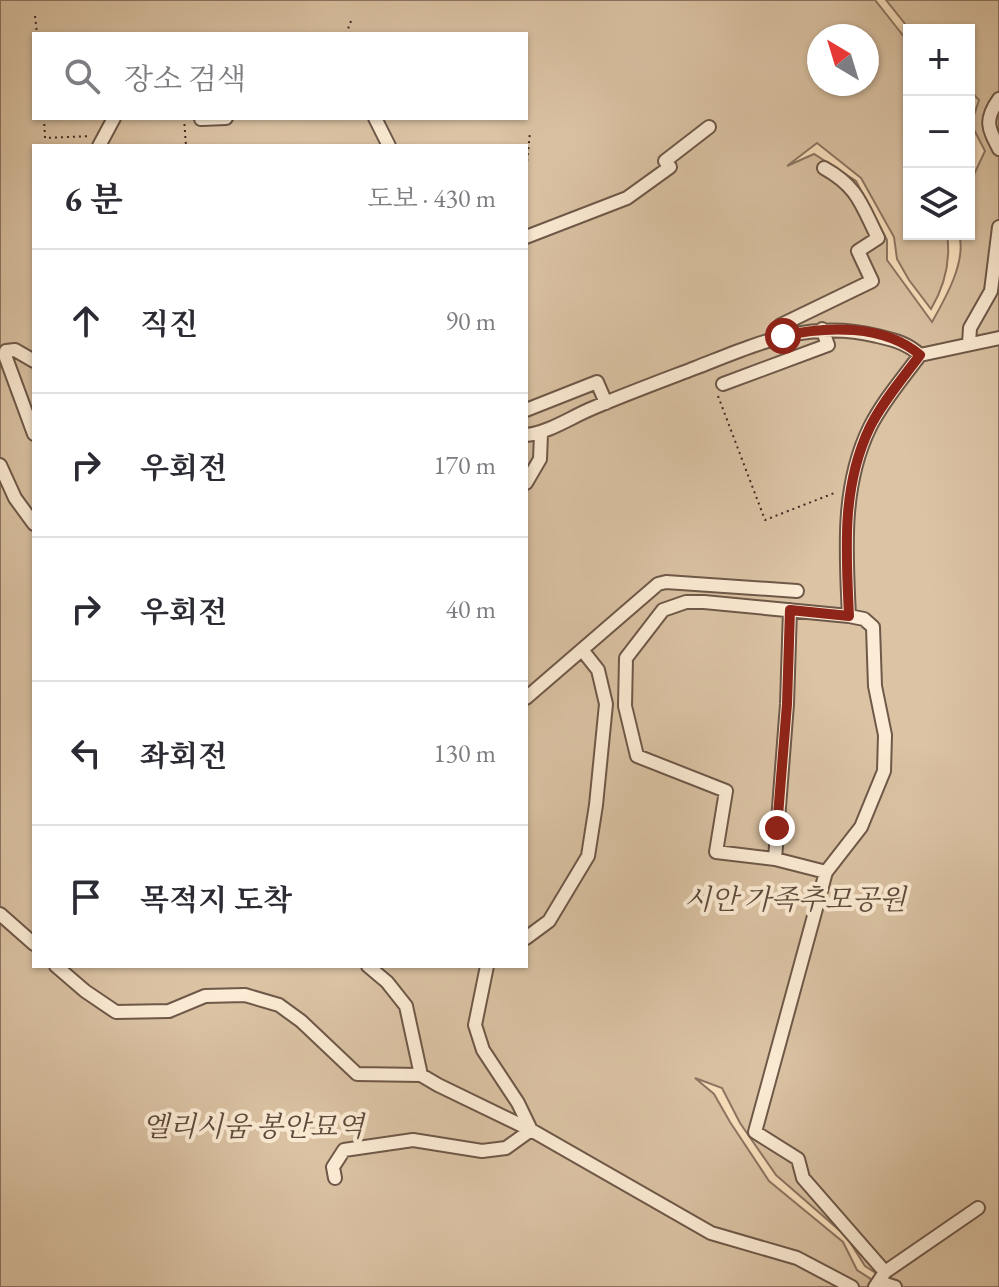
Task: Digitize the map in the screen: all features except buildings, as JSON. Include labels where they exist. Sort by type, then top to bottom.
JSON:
[{"type":"lane","points":[[997,107],[989,117],[989,127],[999,149]]},
{"type":"lane","points":[[101,140],[113,120]]},
{"type":"lane","points":[[376,120],[388,144]]},
{"type":"lane","points":[[528,236],[638,193],[670,167],[665,161],[709,127]]},
{"type":"lane","points":[[783,336],[781,325],[872,281],[858,251],[878,238],[855,192],[842,178],[824,168]]},
{"type":"lane","points":[[969,343],[970,328],[991,291],[999,227]]},
{"type":"lane","points":[[720,388],[828,345],[822,329]]},
{"type":"lane","points":[[528,435],[541,434],[554,425],[606,403],[783,336],[822,329],[858,331],[899,341],[920,355]]},
{"type":"lane","points":[[849,616],[845,530],[864,441],[871,425],[920,355],[999,338]]},
{"type":"lane","points":[[32,360],[15,350],[6,351],[10,371],[32,429]]},
{"type":"lane","points":[[528,409],[597,382],[606,403]]},
{"type":"lane","points":[[528,480],[540,459],[541,434]]},
{"type":"lane","points":[[0,465],[15,498],[32,521]]},
{"type":"lane","points":[[528,696],[650,590],[666,582],[797,591]]},
{"type":"lane","points":[[826,872],[775,859],[716,852],[726,791],[637,756],[625,706],[626,658],[663,610],[674,605],[704,602],[849,616],[864,619],[873,627],[875,686],[885,735],[884,771],[861,827],[826,872],[755,1132],[798,1159],[803,1178],[880,1280],[895,1287]]},
{"type":"lane","points":[[775,859],[787,704],[790,610]]},
{"type":"lane","points":[[528,937],[549,921],[588,856],[606,704],[598,670],[583,651]]},
{"type":"lane","points":[[0,914],[32,942]]},
{"type":"lane","points":[[58,968],[116,1012],[169,1011],[205,996],[245,995],[279,1005],[301,1021],[357,1074],[421,1075],[531,1130],[711,1233],[797,1258],[852,1287]]},
{"type":"lane","points":[[370,968],[387,982],[406,1006],[421,1075]]},
{"type":"lane","points":[[487,968],[475,1025],[483,1050],[518,1103],[531,1130]]},
{"type":"lane","points":[[335,1178],[333,1167],[344,1150],[413,1140],[482,1151],[506,1148],[531,1130]]},
{"type":"lane","points":[[880,1280],[978,1208]]},
{"type":"path","points":[[35,16],[37,32]]},
{"type":"path","points":[[347,32],[351,21]]},
{"type":"path","points":[[44,120],[45,138],[101,140]]},
{"type":"path","points":[[184,120],[186,144]]},
{"type":"path","points":[[528,152],[530,132]]},
{"type":"path","points":[[720,388],[765,520],[853,486]]},
{"type":"green space","points":[[0,0],[875,0],[903,35],[903,240],[947,240],[945,273],[931,309],[897,259],[894,237],[861,178],[817,143],[787,166],[814,154],[856,181],[887,240],[887,260],[932,322],[957,268],[960,240],[975,240],[975,172],[985,151],[975,132],[975,112],[979,100],[975,96],[975,24],[905,24],[886,0],[999,0],[999,1287],[897,1287],[865,1266],[846,1236],[776,1175],[740,1123],[722,1088],[695,1078],[714,1094],[769,1181],[843,1242],[857,1270],[883,1287],[0,1287]]},
{"type":"route","points":[[777,828],[787,704],[790,610],[849,616],[845,530],[864,441],[879,411],[920,355],[899,341],[858,331],[822,329],[783,336]]},
{"type":"park label","name":"시안 가족추모공원","points":[[795,899]]},
{"type":"park label","name":"엘리시움 봉안묘역","points":[[253,1126]]}]
